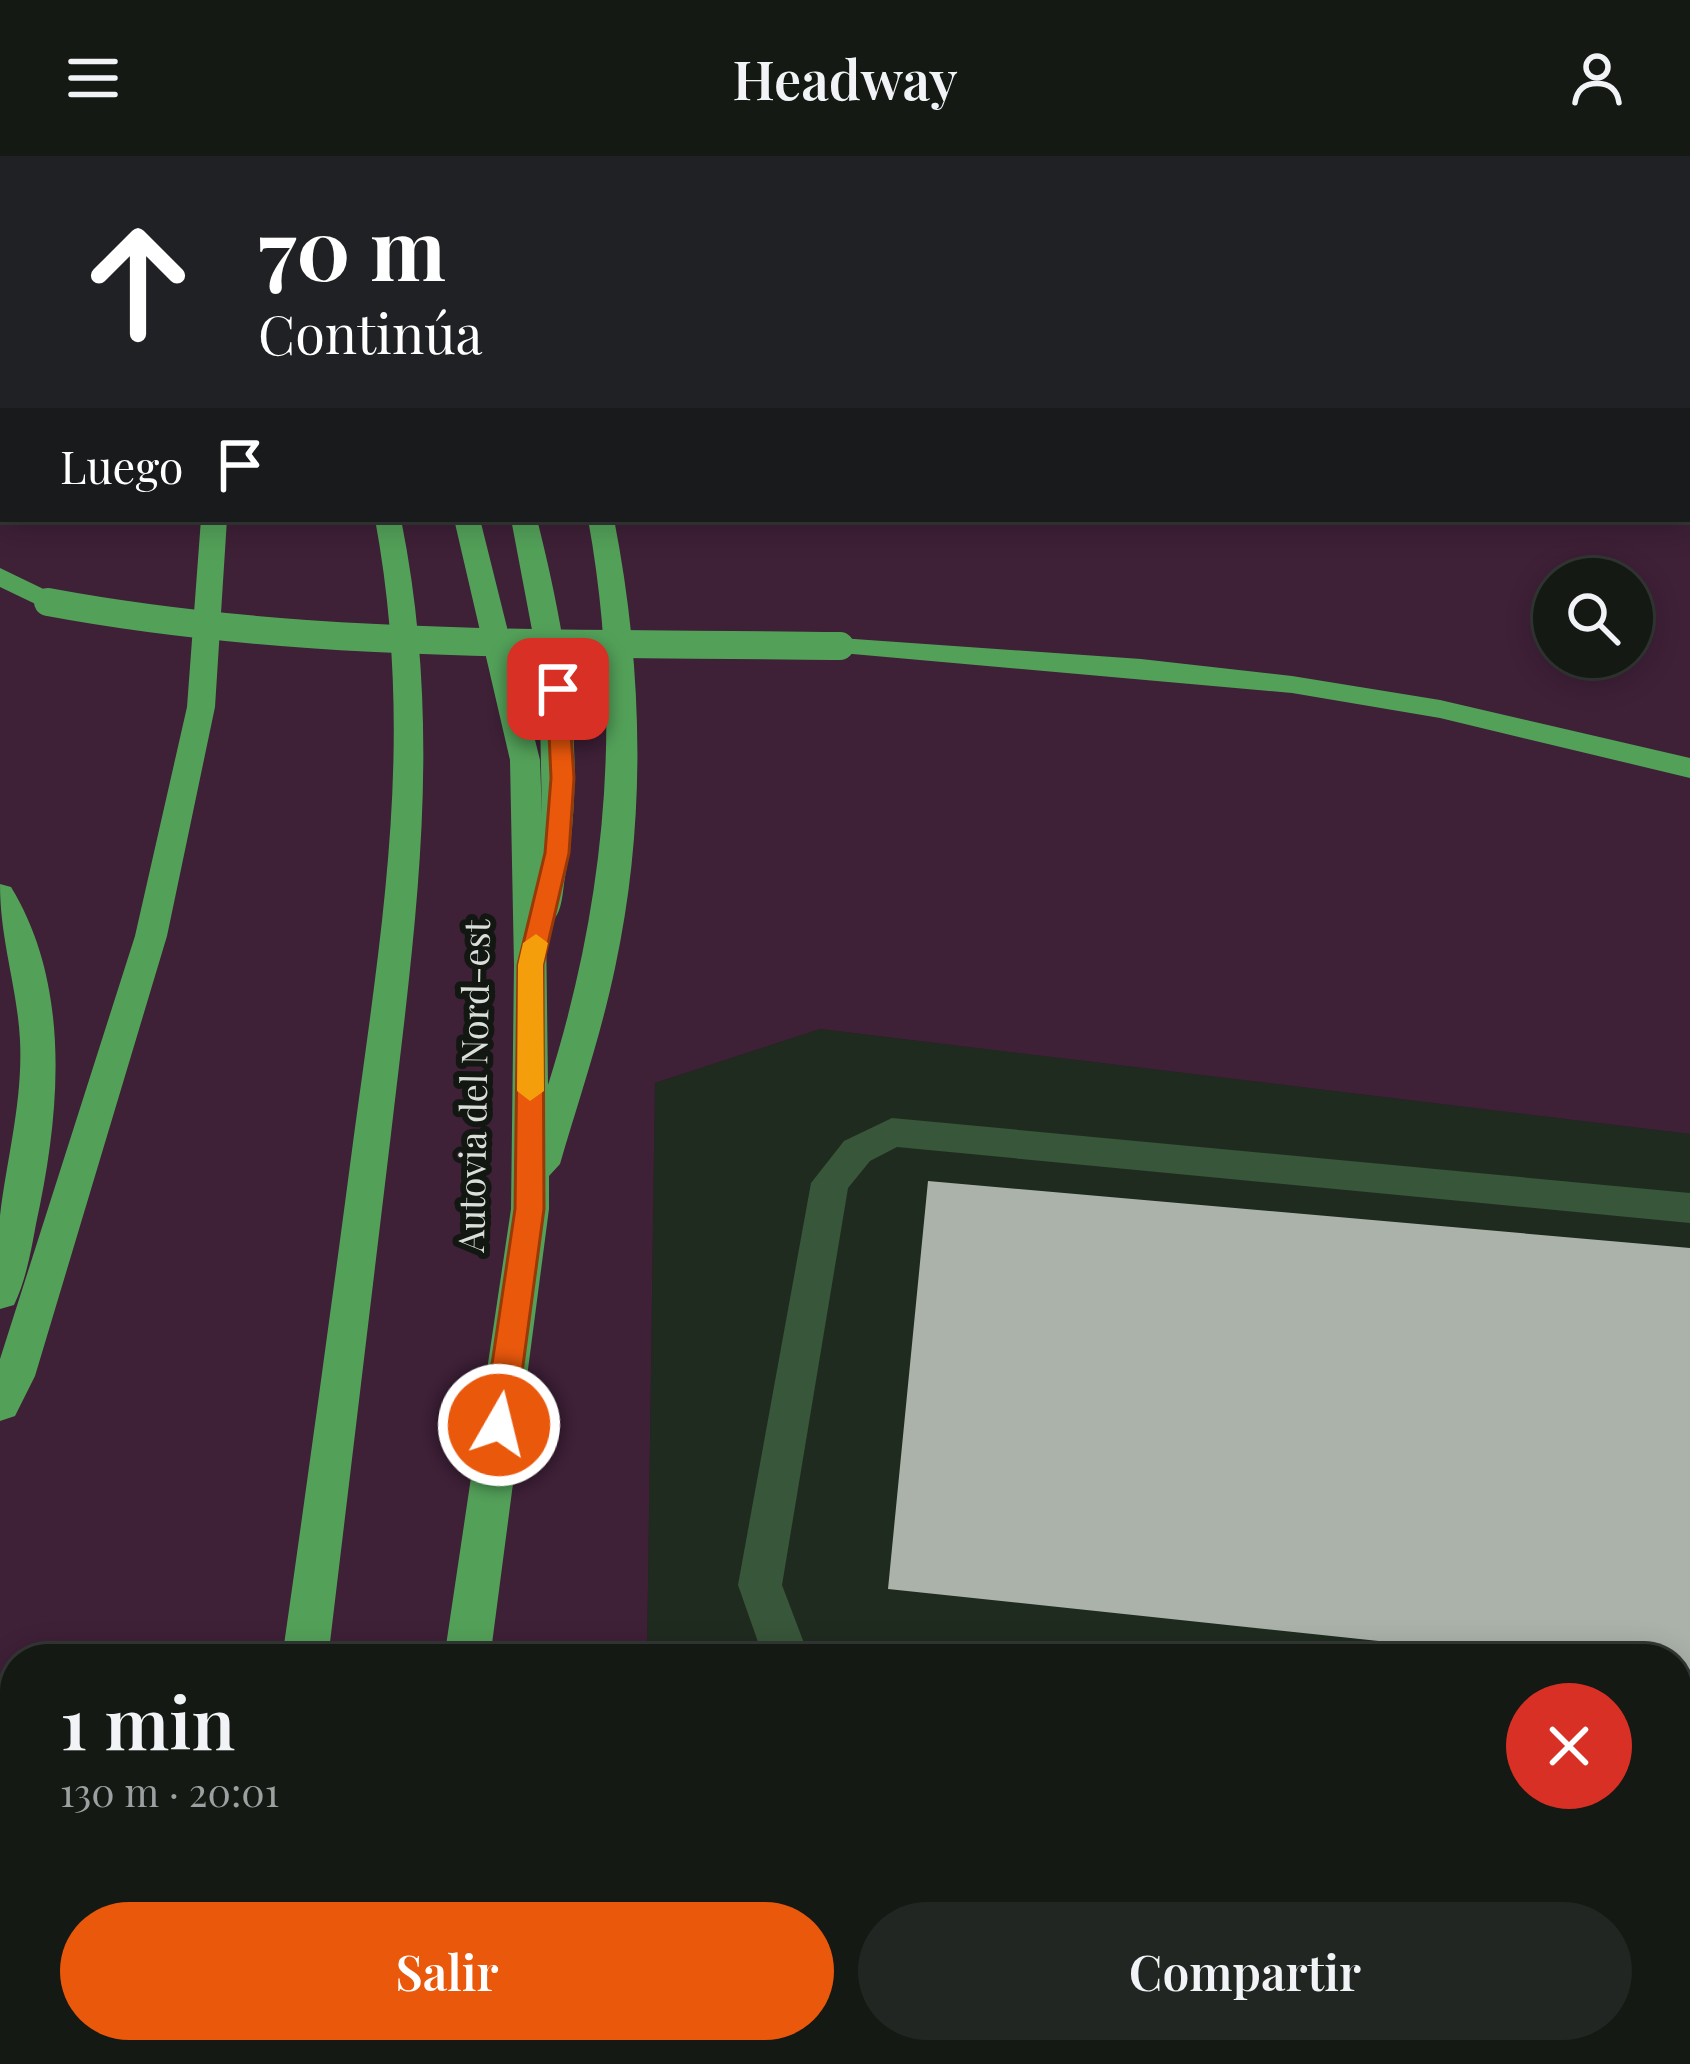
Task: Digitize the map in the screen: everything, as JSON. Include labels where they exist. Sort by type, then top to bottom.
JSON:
[{"type":"highway","points":[[0,1403],[15,1376],[152,936],[201,707],[214,522]]},
{"type":"highway","points":[[307,1644],[411,842],[410,689],[402,575],[389,522]]},
{"type":"highway","name":"Autovia del Nord-est","points":[[468,522],[525,760],[531,965],[530,1209],[469,1644]]},
{"type":"highway","points":[[525,522],[548,618],[563,778],[557,853],[531,965]]},
{"type":"highway","points":[[530,1209],[604,944],[620,808],[621,688],[611,565],[602,522]]},
{"type":"highway","points":[[0,576],[48,602]]},
{"type":"highway","points":[[0,592],[203,630],[312,639],[840,646],[998,656],[1300,688],[1438,709],[1690,768]]},
{"type":"highway","points":[[0,895],[33,986],[37,1107],[17,1232],[0,1293]]},
{"type":"lane","points":[[782,1644],[760,1585],[830,1183],[857,1151],[892,1132],[1690,1208]]},
{"type":"shaded area","points":[[0,522],[1690,522],[1690,1134],[820,1029],[655,1083],[647,1644],[0,1644]]},
{"type":"shaded area","points":[[820,1029],[1690,1134],[1690,1644],[647,1644],[655,1083]]},
{"type":"building","points":[[928,1181],[1690,1248],[1690,1644],[1407,1644],[888,1589]]},
{"type":"slow traffic","points":[[530,1091],[531,965],[536,943]]},
{"type":"route","points":[[499,1425],[530,1209],[531,965],[557,853],[563,778],[558,689]]}]
